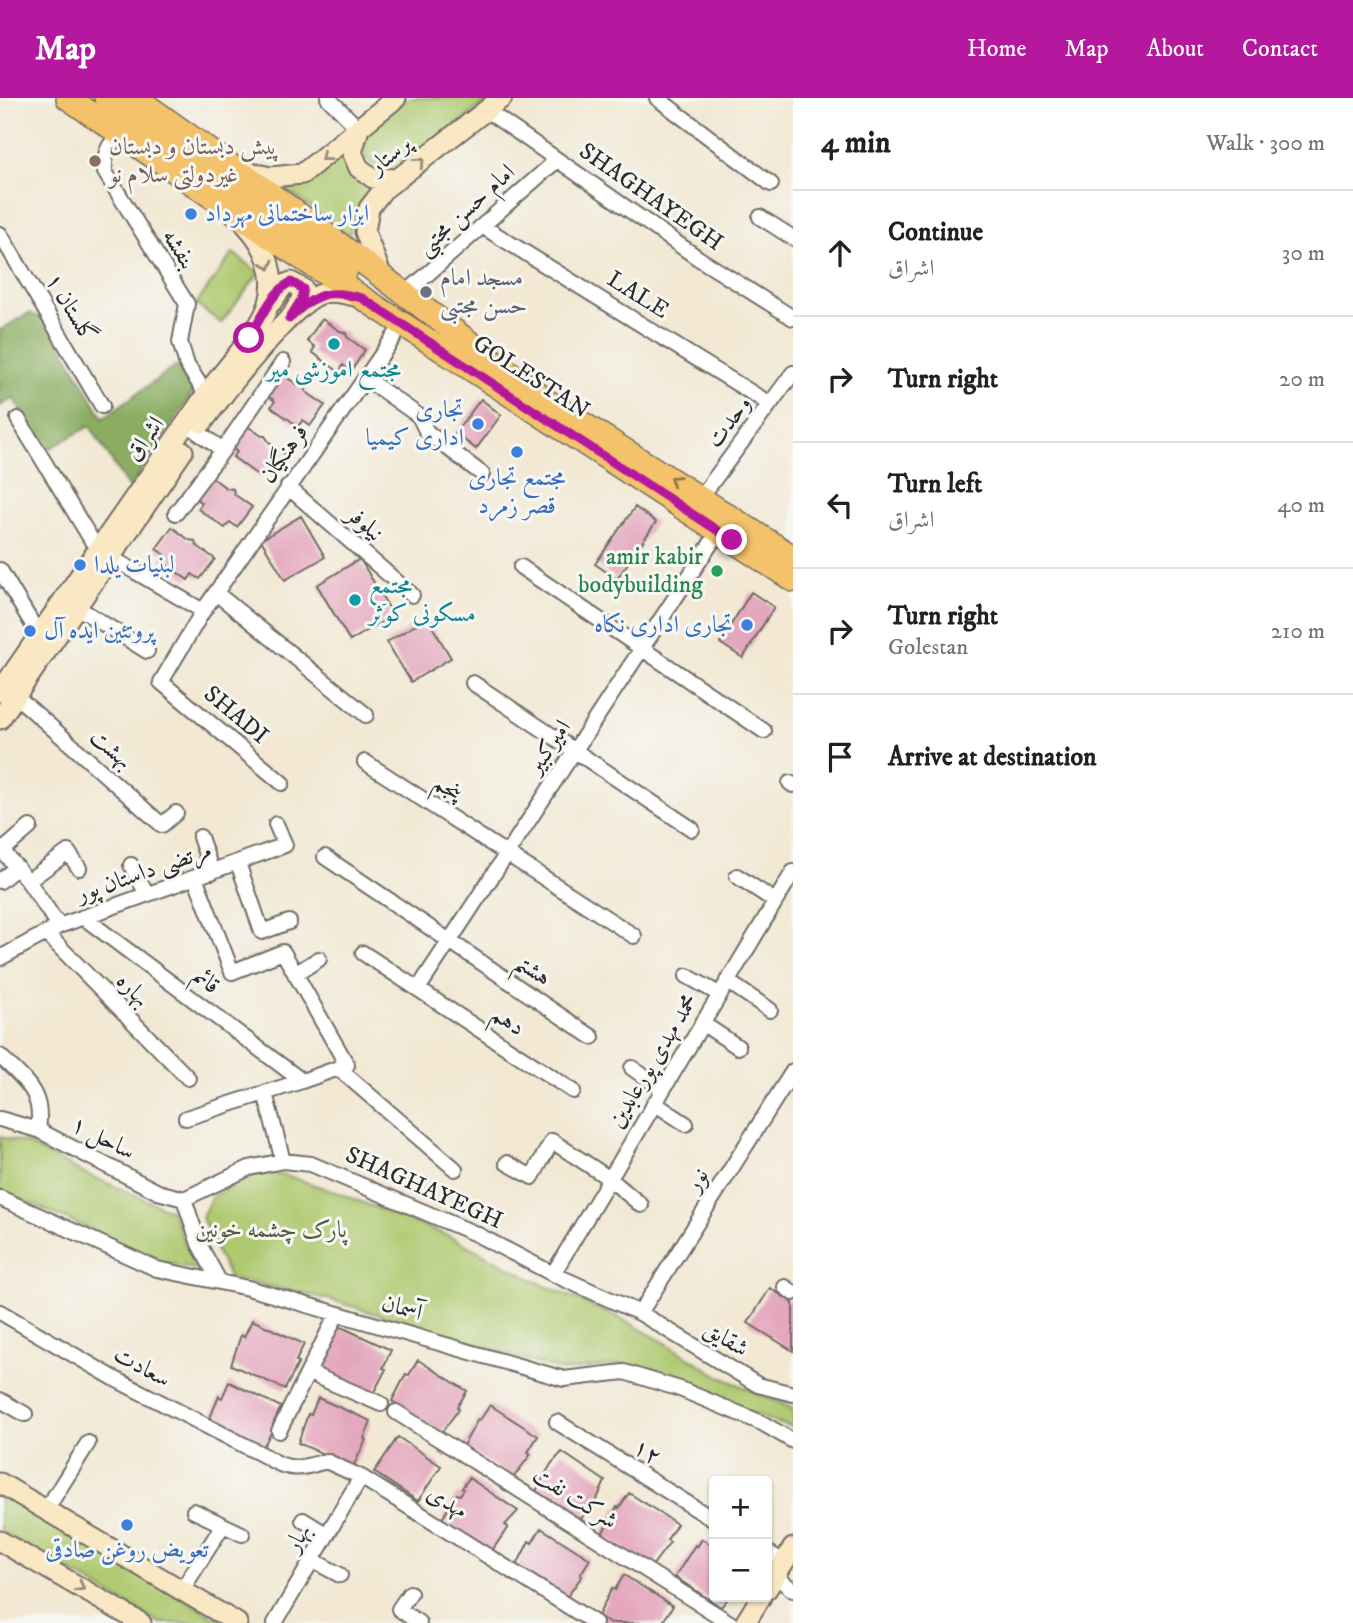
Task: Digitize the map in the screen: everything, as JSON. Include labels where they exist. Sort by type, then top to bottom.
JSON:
[{"type":"main road","name":"GOLESTAN","points":[[68,98],[362,298],[793,580]]},
{"type":"main road","name":"GOLESTAN","points":[[106,98],[389,301],[793,557]]},
{"type":"main road","points":[[136,98],[237,169],[548,401]]},
{"type":"main road","name":"پرستار","points":[[237,169],[270,177],[302,173],[396,98]]},
{"type":"main road","name":"پرستار","points":[[382,277],[365,232],[369,208],[383,190],[502,98]]},
{"type":"main road","points":[[359,129],[352,152],[359,168],[373,178],[398,179]]},
{"type":"main road","name":"اشراق","points":[[8,694],[75,606],[104,553],[206,394],[249,338],[269,306],[273,283],[267,257],[258,239],[230,209]]},
{"type":"main road","points":[[269,306],[284,285],[291,282],[303,289],[301,300],[289,319]]},
{"type":"main road","name":"اشراق","points":[[0,719],[8,694],[39,635],[216,404],[289,319],[319,294],[341,293],[362,298]]},
{"type":"main road","points":[[0,1483],[237,1623]]},
{"type":"main road","points":[[0,1541],[141,1623]]},
{"type":"main road","points":[[745,1623],[758,1602]]},
{"type":"street","points":[[328,98],[359,129]]},
{"type":"street","points":[[657,98],[771,184]]},
{"type":"street","name":"SHAGHAYEGH","points":[[486,110],[698,258],[793,318]]},
{"type":"street","name":"بنفشه","points":[[120,134],[112,141],[104,156],[105,172],[187,304],[180,342],[187,365],[206,394]]},
{"type":"street","name":"امام حسن مجتبی","points":[[405,294],[557,160]]},
{"type":"street","points":[[760,217],[793,239]]},
{"type":"street","name":"LALE","points":[[482,226],[770,404]]},
{"type":"street","name":"گلستان ۱","points":[[0,234],[102,406]]},
{"type":"street","name":"فرهنگیان","points":[[161,682],[203,611],[403,324]]},
{"type":"street","points":[[176,513],[283,362]]},
{"type":"street","name":"وحدت","points":[[701,497],[793,373]]},
{"type":"street","points":[[365,378],[419,416],[428,432],[482,474]]},
{"type":"street","points":[[18,419],[104,553],[203,611]]},
{"type":"street","points":[[196,432],[223,450]]},
{"type":"street","name":"نیلوفر","points":[[288,488],[412,595]]},
{"type":"street","name":"امیرکبیر","points":[[418,989],[719,531]]},
{"type":"street","points":[[521,567],[764,731]]},
{"type":"street","points":[[0,570],[39,635]]},
{"type":"street","points":[[216,593],[366,715]]},
{"type":"street","points":[[75,606],[147,651]]},
{"type":"street","name":"SHADI","points":[[161,682],[282,783]]},
{"type":"street","points":[[473,682],[692,829]]},
{"type":"street","name":"بهشت","points":[[8,694],[162,825],[176,813]]},
{"type":"street","name":"پنجم","points":[[365,762],[634,936]]},
{"type":"street","name":"مرتضی داستان پور","points":[[0,958],[83,917],[285,845],[276,824]]},
{"type":"street","points":[[1,849],[30,827]]},
{"type":"street","points":[[200,837],[212,872]]},
{"type":"street","name":"بهاره","points":[[1,849],[28,881],[53,930],[188,1078]]},
{"type":"street","points":[[28,881],[68,852],[79,868]]},
{"type":"street","name":"هشتم","points":[[325,857],[592,1037]]},
{"type":"street","points":[[238,863],[262,932],[289,922]]},
{"type":"street","points":[[131,865],[147,894]]},
{"type":"street","points":[[0,881],[17,867]]},
{"type":"street","name":"محمد مهدی پورعابدین","points":[[553,1274],[719,994],[784,894],[793,872]]},
{"type":"street","points":[[737,876],[784,894]]},
{"type":"street","points":[[186,1118],[347,1065],[283,952],[232,972],[195,877]]},
{"type":"street","name":"قائم","points":[[83,917],[302,1081]]},
{"type":"street","name":"دهم","points":[[363,953],[573,1091]]},
{"type":"street","points":[[295,974],[319,959]]},
{"type":"street","points":[[687,976],[719,994]]},
{"type":"street","points":[[727,981],[770,1010]]},
{"type":"street","points":[[702,1023],[738,1047]]},
{"type":"street","points":[[0,1056],[34,1091],[41,1113],[38,1130]]},
{"type":"street","points":[[338,1068],[456,1169]]},
{"type":"street","points":[[632,1068],[662,1089]]},
{"type":"street","name":"نور","points":[[640,1313],[793,1071]]},
{"type":"street","points":[[265,1093],[284,1161]]},
{"type":"street","points":[[654,1103],[686,1124]]},
{"type":"street","name":"ساحل ۱","points":[[0,1119],[38,1130],[158,1192],[184,1199]]},
{"type":"street","points":[[507,1163],[532,1177],[552,1141],[610,1179],[641,1205]]},
{"type":"street","name":"SHAGHAYEGH","points":[[184,1199],[249,1168],[284,1161],[311,1164],[476,1234],[553,1274],[640,1313]]},
{"type":"street","name":"آسمان","points":[[0,1198],[157,1269],[219,1281],[564,1379],[624,1372],[704,1399],[762,1423],[793,1441]]},
{"type":"street","points":[[184,1199],[199,1244],[219,1281]]},
{"type":"street","name":"سعادت","points":[[0,1312],[117,1380],[265,1457]]},
{"type":"street","name":"شقایق","points":[[640,1313],[758,1385],[793,1394]]},
{"type":"street","points":[[279,1431],[337,1314]]},
{"type":"street","points":[[309,1373],[381,1404]]},
{"type":"street","points":[[0,1400],[25,1414]]},
{"type":"street","name":"شرکت نفت","points":[[396,1412],[730,1623]]},
{"type":"street","name":"۱۲","points":[[557,1422],[709,1517]]},
{"type":"street","points":[[46,1510],[88,1443]]},
{"type":"street","name":"مهدی","points":[[265,1457],[283,1468],[304,1468],[326,1461],[361,1477],[596,1623]]},
{"type":"street","name":"بهار","points":[[275,1623],[361,1477]]},
{"type":"street","points":[[194,1511],[242,1534]]},
{"type":"street","points":[[303,1520],[327,1535]]},
{"type":"street","points":[[182,1590],[223,1525]]},
{"type":"street","points":[[312,1560],[340,1575]]},
{"type":"street","points":[[777,1565],[793,1590]]},
{"type":"street","points":[[410,1593],[399,1609],[419,1623]]},
{"type":"green space","points":[[408,98],[491,98],[401,167],[378,168],[370,163],[363,152],[368,129]]},
{"type":"green space","points":[[345,148],[348,168],[356,178],[373,187],[358,209],[349,235],[280,185],[308,178]]},
{"type":"green space","points":[[233,253],[259,273],[221,323],[196,304]]},
{"type":"green space","points":[[29,313],[47,320],[103,418],[176,366],[194,391],[129,489],[90,426],[47,450],[13,398],[0,406],[0,330]]},
{"type":"green space","points":[[0,1137],[25,1143],[83,1173],[172,1211],[199,1270],[157,1261],[132,1252],[94,1231],[0,1190]]},
{"type":"green space","name":"پارک چشمه خونین","points":[[264,1172],[291,1177],[338,1193],[451,1237],[543,1285],[622,1319],[721,1377],[793,1409],[793,1427],[625,1364],[562,1371],[328,1299],[230,1278],[202,1217],[211,1198],[237,1182]]},
{"type":"green space","points":[[0,1491],[225,1623],[160,1623],[0,1531]]},
{"type":"building","name":"مجتمع اموزشی میر","points":[[322,319],[346,333],[347,337],[365,350],[351,371],[343,365],[339,372],[312,352],[315,347],[307,341]]},
{"type":"building","points":[[282,374],[305,387],[306,392],[325,405],[310,426],[303,420],[298,426],[271,407],[275,401],[266,395]]},
{"type":"building","name":"تجاری اداری کیمیا","points":[[481,399],[501,415],[476,449],[455,433]]},
{"type":"building","points":[[244,424],[265,436],[287,456],[272,476],[265,471],[260,477],[233,457],[237,452],[229,446]]},
{"type":"building","points":[[209,475],[226,488],[233,489],[234,494],[252,507],[237,527],[230,522],[225,528],[198,509],[202,503],[194,497]]},
{"type":"building","points":[[635,507],[656,522],[617,579],[595,564]]},
{"type":"building","points":[[301,516],[325,557],[285,580],[261,540]]},
{"type":"building","points":[[172,527],[189,540],[195,541],[196,545],[215,559],[200,579],[192,574],[188,580],[161,561],[165,555],[156,549]]},
{"type":"building","name":"مجتمع مسکونی کوثر","points":[[360,559],[393,615],[350,641],[317,585]]},
{"type":"building","name":"تجاری اداری نکاه","points":[[751,592],[774,607],[743,658],[720,643]]},
{"type":"building","points":[[427,618],[451,658],[411,682],[387,642]]},
{"type":"building","points":[[770,1288],[793,1303],[793,1351],[748,1323]]},
{"type":"building","points":[[252,1320],[304,1344],[296,1361],[299,1362],[285,1389],[231,1365],[241,1335],[244,1337]]},
{"type":"building","points":[[339,1326],[391,1350],[383,1368],[386,1369],[372,1396],[318,1371],[329,1341],[331,1343]]},
{"type":"building","points":[[418,1360],[467,1391],[457,1407],[459,1409],[441,1433],[392,1401],[406,1374],[409,1375]]},
{"type":"building","points":[[229,1382],[281,1407],[273,1424],[275,1426],[260,1452],[207,1425],[219,1396],[222,1398]]},
{"type":"building","points":[[318,1398],[371,1421],[364,1439],[366,1440],[353,1467],[298,1443],[308,1414],[311,1415]]},
{"type":"building","points":[[490,1405],[538,1436],[528,1452],[531,1454],[513,1478],[463,1446],[478,1419],[480,1420]]},
{"type":"building","points":[[398,1437],[441,1466],[418,1501],[374,1472]]},
{"type":"building","points":[[562,1452],[605,1481],[597,1499],[580,1520],[536,1491],[551,1464]]},
{"type":"building","points":[[469,1478],[518,1511],[505,1525],[508,1527],[491,1552],[442,1519]]},
{"type":"building","points":[[629,1493],[677,1524],[667,1540],[670,1542],[652,1566],[602,1534],[617,1507],[619,1508]]},
{"type":"building","points":[[541,1528],[590,1559],[580,1575],[582,1576],[564,1601],[515,1569],[529,1541],[532,1543]]},
{"type":"building","points":[[702,1539],[709,1544],[709,1599],[675,1577],[695,1545],[697,1547]]},
{"type":"building","points":[[624,1575],[673,1606],[662,1623],[609,1623],[598,1616],[612,1588],[615,1590]]},
{"type":"place","name":"پیش دبستان و دبستان غیردولتی سلام نو","points":[[95,161]]},
{"type":"place","name":"ابزار ساختمانی مهرداد","points":[[191,214]]},
{"type":"place","name":"مسجد امام حسن مجتبی","points":[[426,292]]},
{"type":"place","name":"مجتمع اموزشی میر","points":[[334,344]]},
{"type":"place","name":"تجاری اداری کیمیا","points":[[478,424]]},
{"type":"place","name":"مجتمع تجاری قصر زمرد","points":[[517,452]]},
{"type":"place","name":"لبنیات یلدا","points":[[80,565]]},
{"type":"place","name":"amir kabir bodybuilding","points":[[717,571]]},
{"type":"place","name":"مجتمع مسکونی کوثر","points":[[355,600]]},
{"type":"place","name":"تجاری اداری نکاه","points":[[747,625]]},
{"type":"place","name":"پروتئین ایده آل","points":[[30,631]]},
{"type":"place","name":"تعویض روغن صادقی","points":[[127,1525]]},
{"type":"route","points":[[249,338],[284,285],[291,282],[303,289],[301,300],[289,319],[319,294],[341,293],[362,298],[732,540]]}]
